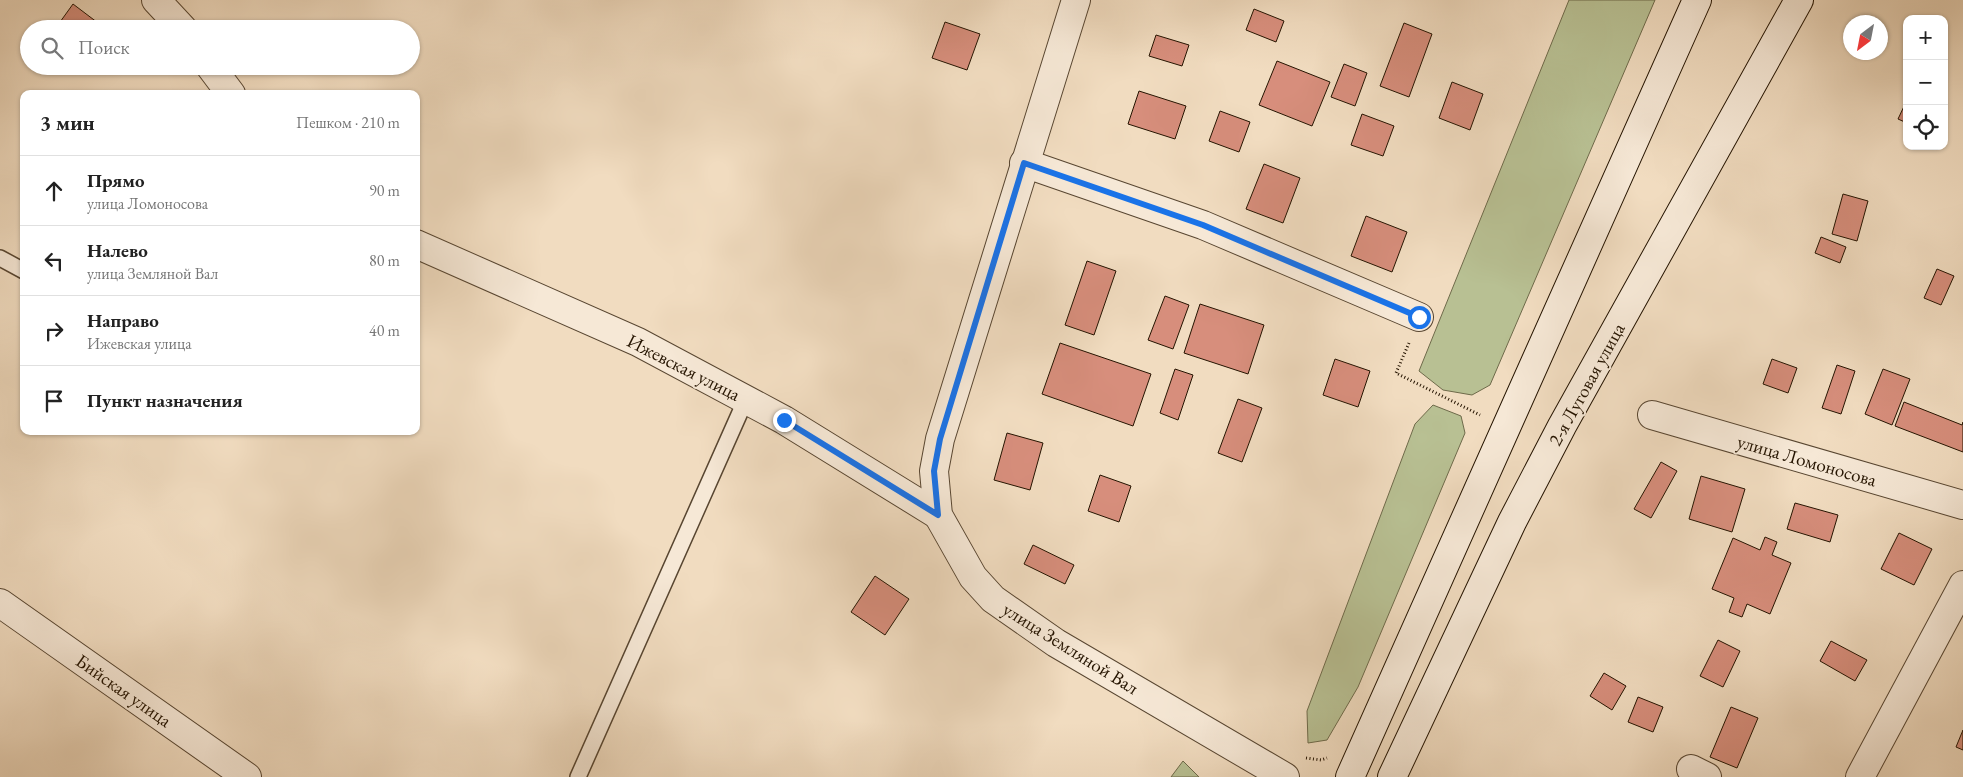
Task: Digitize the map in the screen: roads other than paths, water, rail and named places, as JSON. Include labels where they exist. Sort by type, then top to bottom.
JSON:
[{"type":"street","points":[[156,0],[175,20]]},
{"type":"street","name":"улица Земляной Вал","points":[[1076,0],[940,439],[934,471],[938,515],[973,577],[993,599],[1056,643],[1285,777]]},
{"type":"street","points":[[1350,777],[1697,0]]},
{"type":"street","name":"2-я Луговая улица","points":[[1392,777],[1512,522],[1562,426],[1799,0]]},
{"type":"street","points":[[217,75],[228,90]]},
{"type":"street","points":[[1024,163],[1203,225],[1419,317]]},
{"type":"street","name":"Ижевская улица","points":[[420,246],[638,342],[784,420],[938,515]]},
{"type":"street","name":"улица Ломоносова","points":[[1652,416],[1963,504]]},
{"type":"street","points":[[1860,777],[1963,585]]},
{"type":"street","name":"Бийская улица","points":[[0,603],[247,777]]},
{"type":"lane","points":[[0,258],[20,269]]},
{"type":"lane","points":[[578,777],[746,399]]}]
